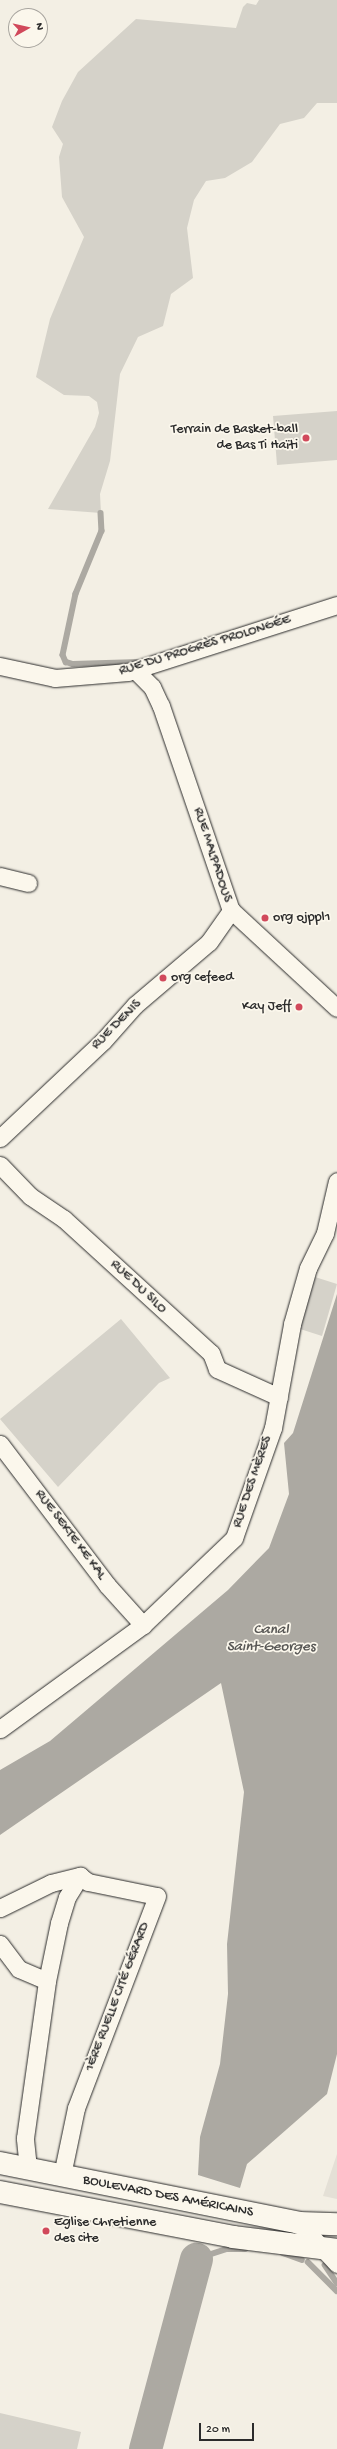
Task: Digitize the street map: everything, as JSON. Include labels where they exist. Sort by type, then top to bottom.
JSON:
[{"type":"main road","name":"BOULEVARD DES AMÉRICAINS","points":[[0,2163],[299,2223],[337,2224]]},
{"type":"main road","name":"BOULEVARD DES AMÉRICAINS","points":[[0,2192],[233,2237],[329,2248]]},
{"type":"street","name":"RUE DU PROGRÈS PROLONGÉE","points":[[0,666],[38,676],[72,678],[135,670],[337,605]]},
{"type":"street","name":"RUE MALPADOUS","points":[[135,670],[152,687],[161,706],[231,910],[337,1008]]},
{"type":"street","points":[[0,876],[28,883]]},
{"type":"street","name":"RUE DENIS","points":[[0,1138],[103,1041],[135,1005],[209,942],[231,910]]},
{"type":"street","name":"RUE DU SILO","points":[[0,1165],[30,1196],[64,1219],[211,1353],[217,1369],[279,1397]]},
{"type":"street","name":"RUE DES MÈRES","points":[[0,1729],[143,1625],[234,1538],[253,1491],[279,1397],[292,1324],[308,1268],[326,1233],[337,1181]]},
{"type":"street","name":"RUE SEKTE KE KAL","points":[[0,1444],[107,1585],[143,1625]]},
{"type":"street","points":[[0,1908],[51,1883],[80,1876]]},
{"type":"street","points":[[28,2168],[25,2138],[47,1981],[56,1931],[67,1897],[80,1876]]},
{"type":"street","name":"1ÈRE RUELLE CITÉ GÉRARD","points":[[62,2176],[76,2108],[157,1896],[88,1882],[80,1876]]},
{"type":"street","points":[[0,1944],[19,1968],[47,1981]]},
{"type":"street","points":[[299,2223],[329,2248],[337,2264]]},
{"type":"shaded area","points":[[259,0],[337,0],[337,103],[317,103],[304,118],[280,124],[252,162],[225,178],[206,181],[194,200],[187,228],[193,278],[171,294],[163,326],[138,337],[120,374],[110,461],[100,494],[101,513],[48,509],[95,427],[99,413],[97,402],[89,396],[64,395],[36,377],[50,319],[84,237],[62,197],[59,157],[63,144],[52,127],[62,101],[78,72],[136,19],[236,28],[243,7],[247,3],[256,5]]},
{"type":"shaded area","name":"Terrain de Basket-ball de Bas Ti Haïti","points":[[337,411],[337,460],[277,465],[273,416]]},
{"type":"shaded area","points":[[315,1277],[337,1284],[322,1336],[297,1328]]},
{"type":"shaded area","points":[[121,1319],[170,1378],[159,1383],[58,1487],[0,1419]]},
{"type":"shaded area","points":[[337,2154],[337,2199],[323,2196]]},
{"type":"shaded area","points":[[0,2413],[81,2432],[77,2449],[0,2449]]},
{"type":"water","name":"Canal Saint-Georges","points":[[337,1294],[337,2054],[327,2094],[247,2164],[240,2188],[198,2175],[200,2137],[220,2064],[228,1994],[227,1944],[244,1792],[221,1683],[0,1835],[0,1770],[50,1741],[228,1590],[269,1548],[289,1494],[284,1443],[293,1433]]},
{"type":"waterway","points":[[101,513],[102,531],[76,594],[63,655],[66,662],[73,664],[139,662]]},
{"type":"waterway","points":[[196,2259],[226,2249],[245,2249]]},
{"type":"waterway","points":[[283,2253],[302,2260]]},
{"type":"waterway","points":[[145,2449],[196,2259]]},
{"type":"waterway","points":[[308,2262],[337,2291]]},
{"type":"waterway","points":[[325,2265],[337,2283]]},
{"type":"place","name":"Terrain de Basket-ball de Bas Ti Haïti","points":[[306,438]]},
{"type":"place","name":"org ojppl1","points":[[265,918]]},
{"type":"place","name":"org cefeed","points":[[163,978]]},
{"type":"place","name":"Kay Jeff","points":[[299,1007]]},
{"type":"place","name":"Eglise Chretienne des cite","points":[[46,2231]]}]
